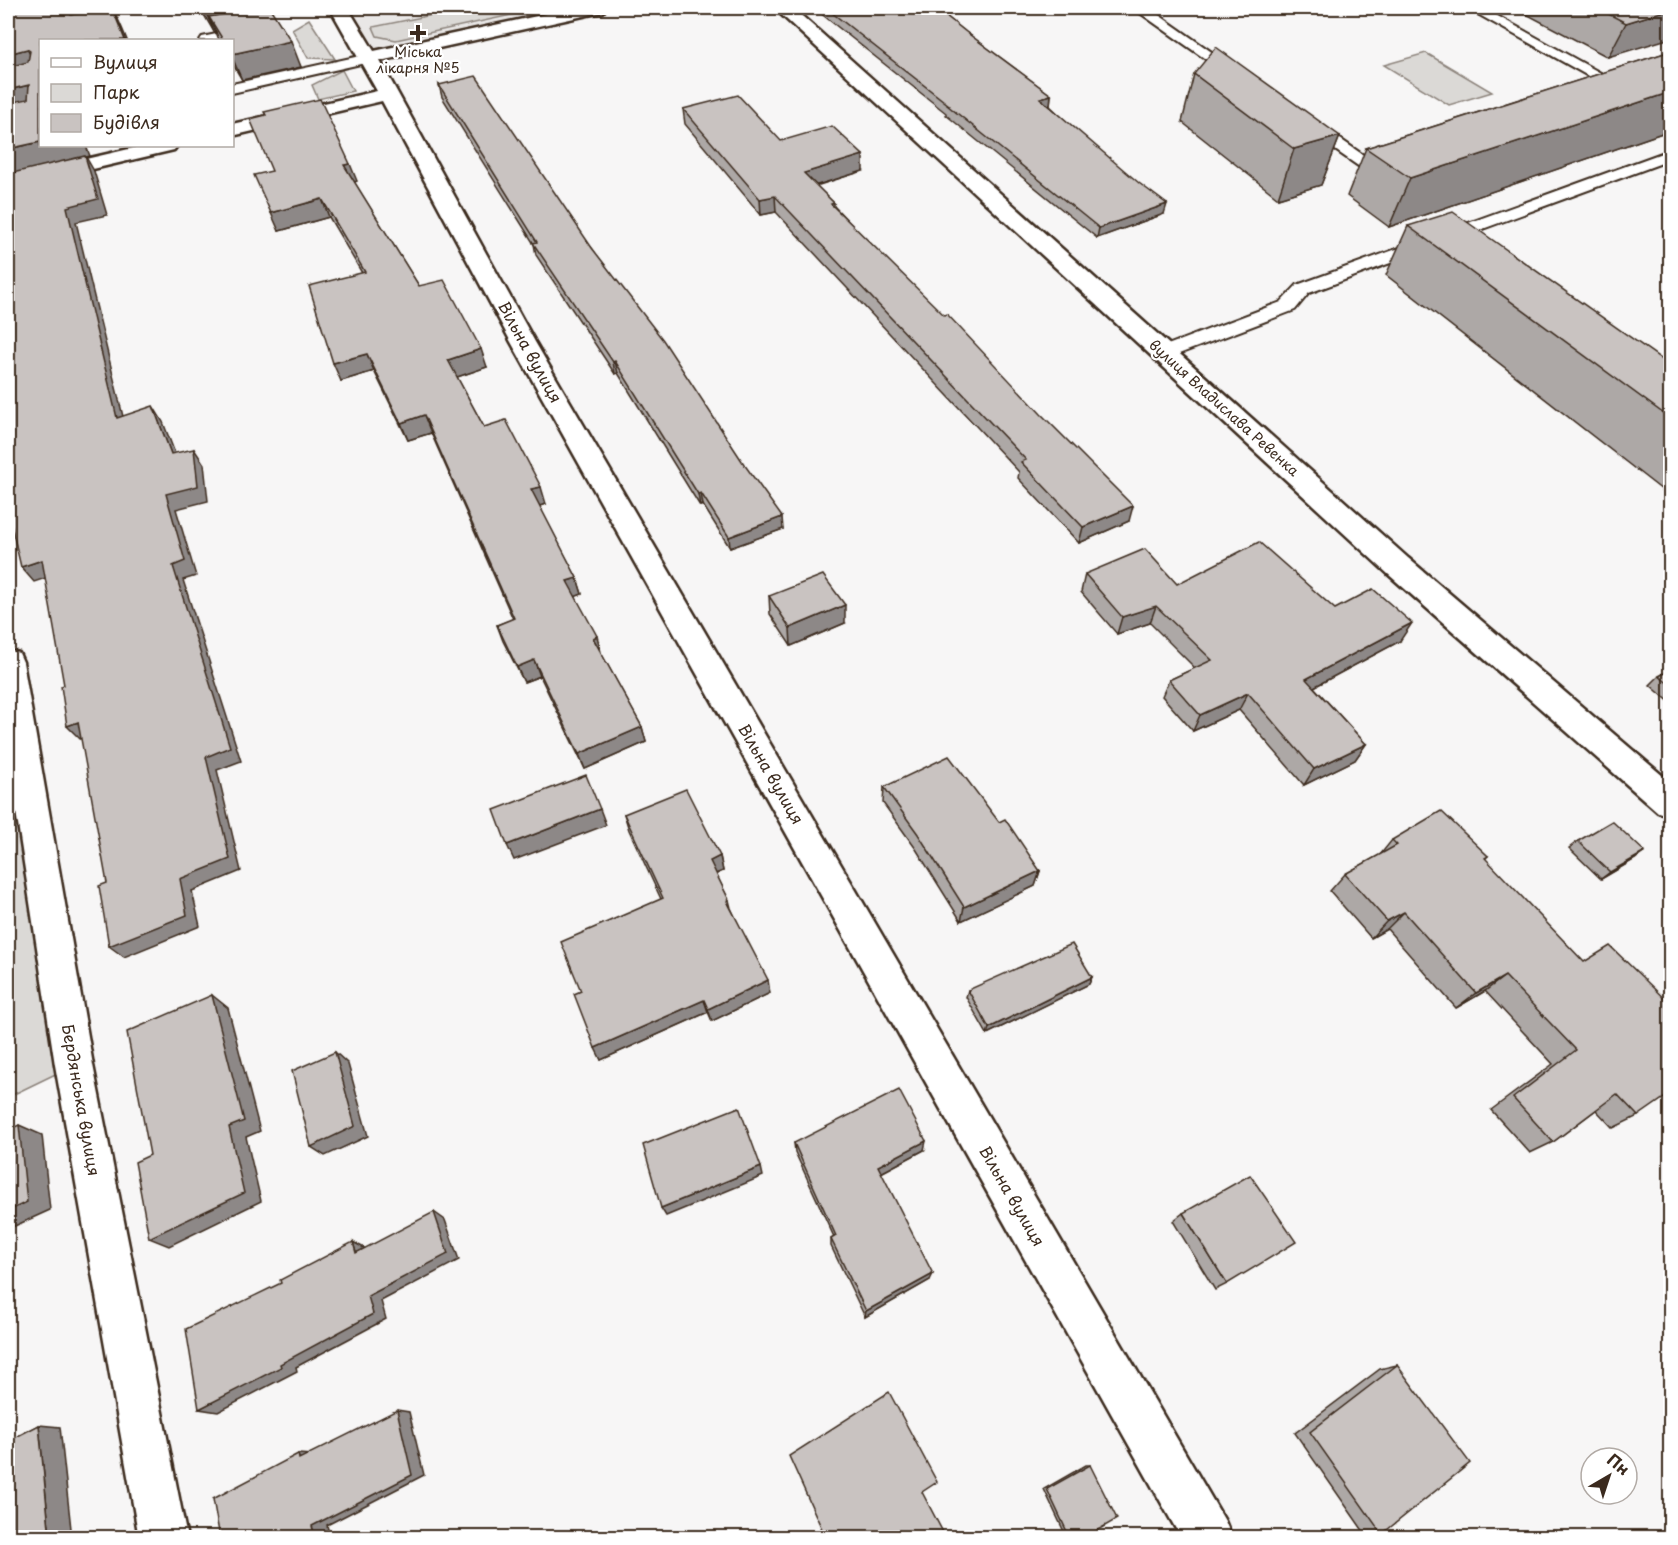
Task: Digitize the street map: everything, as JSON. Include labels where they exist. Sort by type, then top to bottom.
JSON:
[{"type":"street","name":"Вільна вулиця","points":[[339,8],[369,58],[523,342],[1208,1538]]},
{"type":"street","points":[[369,58],[597,8]]},
{"type":"street","name":"вулиця Владислава Ревенка","points":[[783,8],[1398,566],[1665,790]]},
{"type":"street","points":[[234,130],[388,94]]},
{"type":"street","points":[[8,183],[163,147]]},
{"type":"street","name":"Бердянська вулиця","points":[[8,662],[74,1065],[163,1538]]},
{"type":"lane","points":[[1140,8],[1245,80]]},
{"type":"lane","points":[[1474,8],[1624,86],[1596,94]]},
{"type":"lane","points":[[212,39],[262,28]]},
{"type":"lane","points":[[234,89],[369,58]]},
{"type":"lane","points":[[1293,114],[1370,166],[1404,156]]},
{"type":"lane","points":[[1164,353],[1288,306],[1304,289],[1671,155]]},
{"type":"lane","points":[[1454,235],[1474,249]]},
{"type":"shaded area","name":"Міська лікарня №5","points":[[339,8],[597,8],[369,58]]},
{"type":"green space","points":[[466,8],[544,8],[396,40],[377,36],[373,27]]},
{"type":"green space","points":[[309,19],[335,59],[308,58],[292,29]]},
{"type":"green space","points":[[1426,53],[1492,92],[1449,105],[1384,65]]},
{"type":"green space","points":[[342,70],[353,91],[318,99],[312,85]]},
{"type":"green space","points":[[8,662],[74,1065],[8,1097]]},
{"type":"building","points":[[8,8],[69,8],[71,15],[112,8],[125,39],[39,39],[39,142],[8,149],[8,103],[28,99],[29,85],[8,90],[8,67],[28,62],[30,51],[27,49],[8,54]]},
{"type":"building","points":[[270,8],[291,41],[234,54],[234,39],[222,39],[209,17]]},
{"type":"building","points":[[826,8],[936,8],[1051,95],[1040,98],[1139,183],[1167,204],[1099,228]]},
{"type":"building","points":[[1597,8],[1671,8],[1671,9],[1626,23]]},
{"type":"building","points":[[1216,47],[1340,136],[1294,149],[1194,74]]},
{"type":"building","points":[[1671,51],[1671,92],[1410,178],[1366,148]]},
{"type":"building","points":[[476,76],[592,248],[663,340],[744,464],[782,517],[729,537],[701,493],[698,494],[615,361],[613,362],[533,243],[537,242],[439,85]]},
{"type":"building","points":[[738,95],[781,141],[832,126],[863,155],[804,173],[834,203],[831,204],[944,315],[947,314],[1041,414],[1133,506],[1083,527],[1021,462],[1026,460],[775,196],[760,199],[683,109]]},
{"type":"building","points":[[320,99],[350,164],[344,165],[419,286],[444,280],[481,349],[448,360],[484,427],[506,420],[541,487],[531,489],[577,578],[567,581],[597,636],[593,638],[642,727],[579,754],[534,660],[517,667],[497,625],[514,618],[424,415],[401,423],[367,354],[333,363],[309,286],[365,272],[322,199],[271,213],[254,175],[272,171],[250,119],[266,115],[264,112]]},
{"type":"building","points":[[85,156],[98,199],[67,207],[117,418],[153,406],[171,454],[194,449],[198,486],[166,494],[185,561],[173,566],[230,747],[206,757],[230,859],[180,879],[187,915],[109,946],[99,886],[107,883],[78,722],[67,726],[61,686],[64,685],[42,560],[21,567],[10,520],[8,520],[8,174]]},
{"type":"building","points":[[1453,212],[1671,366],[1671,419],[1408,226]]},
{"type":"building","points":[[1259,542],[1335,609],[1373,589],[1412,623],[1306,679],[1366,744],[1314,769],[1248,693],[1200,715],[1169,680],[1212,660],[1156,606],[1122,617],[1085,574],[1145,549],[1177,584]]},
{"type":"building","points":[[823,575],[845,605],[790,628],[769,596]]},
{"type":"building","points":[[1671,670],[1671,686],[1659,676]]},
{"type":"building","points":[[949,756],[999,822],[1005,819],[1040,871],[964,907],[918,834],[884,787]]},
{"type":"building","points":[[586,775],[600,809],[507,845],[494,810]]},
{"type":"building","points":[[686,789],[720,856],[710,861],[729,900],[727,901],[768,980],[708,1009],[704,1000],[595,1048],[574,994],[581,991],[561,942],[663,898],[624,814]]},
{"type":"building","points":[[1441,811],[1488,856],[1485,858],[1584,962],[1610,946],[1671,1005],[1671,1093],[1638,1116],[1617,1094],[1553,1142],[1513,1098],[1576,1050],[1505,976],[1476,993],[1404,912],[1387,921],[1345,874],[1397,845],[1392,840]]},
{"type":"building","points":[[1612,821],[1645,852],[1610,872],[1578,841]]},
{"type":"building","points":[[1072,944],[1092,977],[989,1028],[968,990]]},
{"type":"building","points":[[212,995],[244,1121],[229,1127],[244,1193],[149,1238],[135,1162],[150,1155],[127,1032]]},
{"type":"building","points":[[335,1052],[355,1126],[311,1147],[292,1071]]},
{"type":"building","points":[[899,1090],[926,1141],[878,1166],[933,1274],[866,1311],[831,1239],[836,1236],[794,1143]]},
{"type":"building","points":[[739,1107],[761,1167],[661,1208],[643,1145]]},
{"type":"building","points":[[19,1125],[27,1202],[8,1211],[8,1130]]},
{"type":"building","points":[[1250,1175],[1296,1242],[1227,1284],[1183,1213]]},
{"type":"building","points":[[434,1212],[448,1254],[368,1296],[373,1314],[280,1364],[281,1367],[199,1409],[186,1329],[281,1283],[280,1280],[353,1242],[356,1253]]},
{"type":"building","points":[[1397,1365],[1470,1463],[1382,1534],[1310,1432]]},
{"type":"building","points":[[889,1392],[937,1482],[922,1492],[946,1538],[826,1538],[789,1456]]},
{"type":"building","points":[[397,1410],[412,1475],[312,1526],[315,1538],[220,1538],[213,1499],[298,1454],[299,1459]]},
{"type":"building","points":[[39,1425],[50,1538],[8,1538],[8,1441]]},
{"type":"building","points":[[1090,1465],[1117,1519],[1084,1538],[1070,1538],[1047,1489]]},
{"type":"place","name":"Міська лікарня №5","points":[[418,33]]}]
